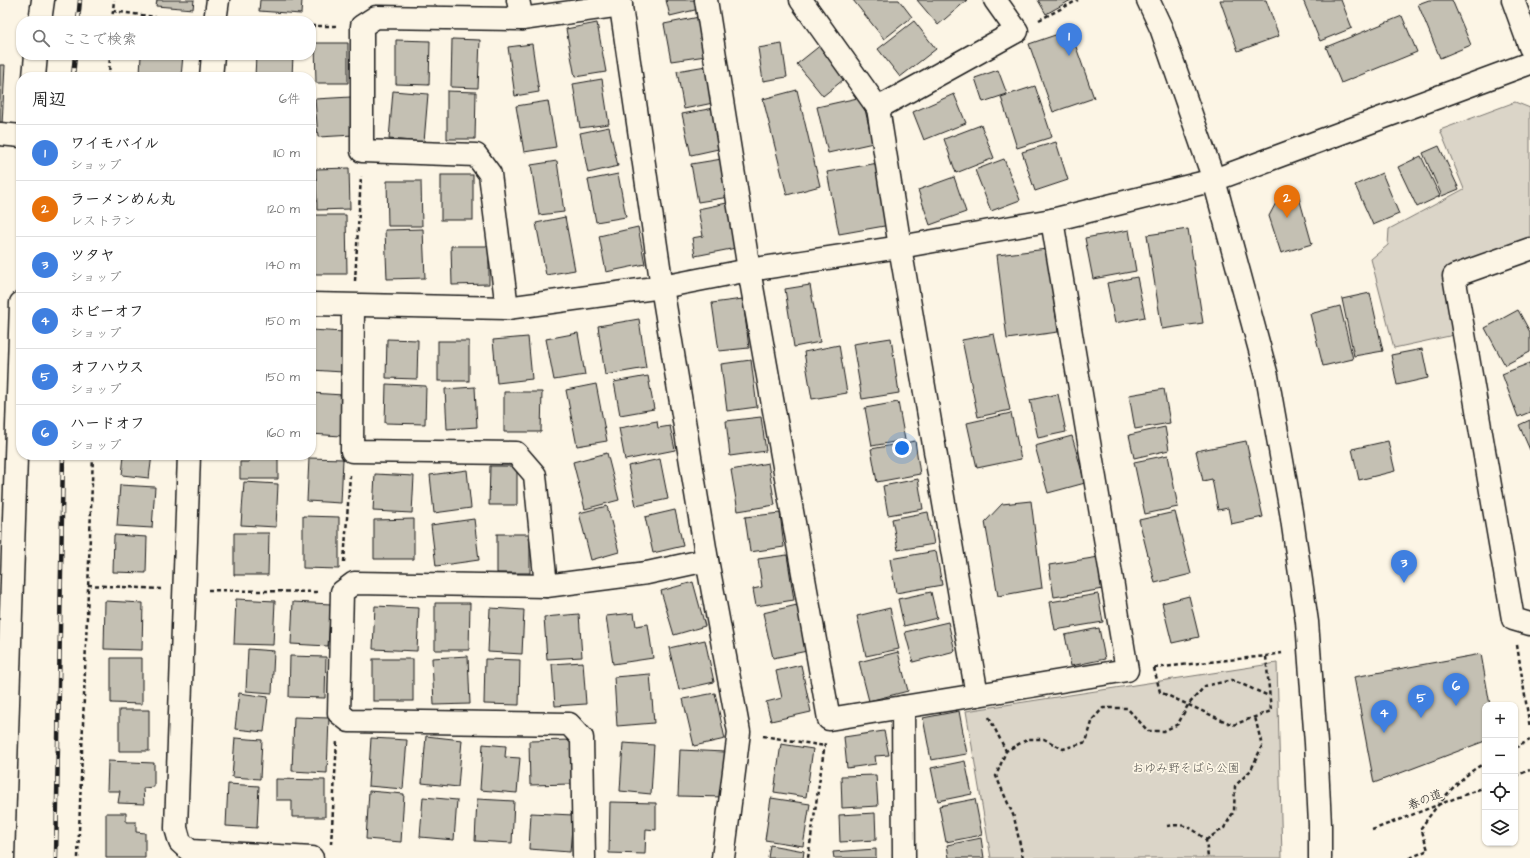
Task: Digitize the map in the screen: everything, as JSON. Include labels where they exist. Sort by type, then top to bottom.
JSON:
[{"type":"street","points":[[40,16],[42,0]]},
{"type":"street","points":[[216,16],[218,0]]},
{"type":"street","points":[[706,0],[749,270],[829,719],[1127,670],[1052,220]]},
{"type":"street","points":[[801,0],[878,108],[900,247],[977,695]]},
{"type":"street","points":[[878,108],[1017,31],[995,0]]},
{"type":"street","points":[[1148,0],[1161,28],[1214,180],[1267,376],[1291,512],[1307,622],[1316,743],[1320,858]]},
{"type":"street","points":[[1513,0],[1530,47]]},
{"type":"street","points":[[508,308],[490,174],[476,155],[362,151],[362,26],[376,17],[520,10],[621,3],[662,287],[707,560],[739,732],[723,858]]},
{"type":"street","points":[[34,72],[36,60]]},
{"type":"street","points":[[211,72],[213,60]]},
{"type":"street","points":[[316,304],[508,308],[662,287],[749,270],[900,247],[1052,220],[1214,180],[1530,63]]},
{"type":"street","points":[[0,134],[16,136]]},
{"type":"street","points":[[1522,621],[1454,276],[1530,249]]},
{"type":"street","points":[[353,306],[352,451],[516,453],[535,475],[546,586]]},
{"type":"street","points":[[3,858],[4,675],[16,412]]},
{"type":"street","points":[[189,460],[176,828],[180,842],[190,851],[322,854]]},
{"type":"street","points":[[584,858],[582,738],[569,724],[349,721],[339,713],[342,592],[354,583],[546,586],[647,573],[707,560]]},
{"type":"street","points":[[903,707],[904,858]]},
{"type":"path","points":[[112,16],[114,0]]},
{"type":"path","points":[[1017,31],[1078,0]]},
{"type":"path","points":[[113,11],[148,16]]},
{"type":"path","points":[[109,72],[110,60]]},
{"type":"path","points":[[353,306],[362,151]]},
{"type":"path","points":[[88,585],[184,590],[342,592],[352,451]]},
{"type":"path","points":[[78,858],[93,460]]},
{"type":"path","points":[[1522,621],[1530,728]]},
{"type":"path","points":[[1127,670],[1266,656],[1282,652]]},
{"type":"path","points":[[1154,668],[1160,692],[1233,725],[1271,711],[1266,656]]},
{"type":"path","points":[[1023,858],[1014,817],[996,776],[1006,751],[1028,739],[1044,739],[1063,749],[1086,742],[1093,719],[1103,708],[1127,708],[1148,731],[1164,731],[1178,724],[1188,705],[1205,686],[1232,680],[1269,696]]},
{"type":"path","points":[[977,695],[1006,751]]},
{"type":"path","points":[[322,854],[339,713]]},
{"type":"path","points":[[1206,840],[1224,828],[1228,823],[1234,811],[1235,786],[1251,770],[1262,746],[1255,717]]},
{"type":"path","points":[[808,858],[829,719]]},
{"type":"path","points":[[739,732],[825,746]]},
{"type":"path","points":[[1518,746],[1530,740]]},
{"type":"path","points":[[1410,858],[1428,850],[1420,828],[1438,805],[1472,770],[1482,765]]},
{"type":"path","points":[[1518,775],[1530,770]]},
{"type":"path","name":"春の道","points":[[1372,830],[1482,788]]},
{"type":"path","points":[[1167,826],[1179,824],[1192,828],[1206,840],[1208,858]]},
{"type":"green space","points":[[1515,102],[1530,108],[1530,237],[1444,269],[1454,335],[1394,348],[1371,259],[1388,245],[1389,229],[1464,189],[1440,130]]},
{"type":"green space","name":"おゆみ野そばら公園","points":[[1277,663],[1282,858],[991,858],[966,711]]},
{"type":"building","points":[[157,0],[194,0],[193,9],[156,6]]},
{"type":"building","points":[[260,0],[302,0],[301,14],[259,11]]},
{"type":"building","points":[[666,0],[697,0],[699,9],[670,16]]},
{"type":"building","points":[[853,0],[899,0],[912,17],[884,39]]},
{"type":"building","points":[[917,0],[967,0],[938,25]]},
{"type":"building","points":[[1038,0],[1071,0],[1046,14]]},
{"type":"building","points":[[1220,0],[1266,0],[1279,36],[1238,51]]},
{"type":"building","points":[[1303,0],[1341,0],[1352,28],[1320,41]]},
{"type":"building","points":[[1429,0],[1452,0],[1471,45],[1440,58],[1418,4]]},
{"type":"building","points":[[1402,16],[1417,52],[1341,83],[1326,47]]},
{"type":"building","points":[[699,17],[706,56],[671,61],[664,24]]},
{"type":"building","points":[[914,21],[936,49],[900,77],[878,49]]},
{"type":"building","points":[[597,23],[606,72],[575,77],[566,29]]},
{"type":"building","points":[[1070,30],[1094,98],[1053,112],[1029,44]]},
{"type":"building","points":[[452,39],[480,40],[478,88],[451,87]]},
{"type":"building","points":[[396,40],[430,41],[429,85],[396,84]]},
{"type":"building","points":[[316,43],[348,43],[348,83],[316,83]]},
{"type":"building","points":[[532,44],[539,92],[515,96],[508,47]]},
{"type":"building","points":[[782,44],[787,77],[763,81],[758,48]]},
{"type":"building","points":[[822,44],[848,76],[823,96],[797,64]]},
{"type":"building","points":[[141,60],[183,60],[181,72],[140,72]]},
{"type":"building","points":[[256,60],[293,60],[292,72],[255,72]]},
{"type":"building","points":[[0,65],[5,65],[2,125],[0,125]]},
{"type":"building","points":[[706,66],[713,103],[684,109],[677,71]]},
{"type":"building","points":[[998,70],[1007,94],[983,102],[975,78]]},
{"type":"building","points":[[602,79],[609,124],[580,128],[573,84]]},
{"type":"building","points":[[1035,86],[1052,137],[1017,148],[1001,97]]},
{"type":"building","points":[[797,90],[820,186],[787,195],[763,99]]},
{"type":"building","points":[[393,91],[428,94],[424,142],[389,139]]},
{"type":"building","points":[[447,91],[476,92],[475,139],[447,139]]},
{"type":"building","points":[[954,94],[966,123],[924,140],[913,112]]},
{"type":"building","points":[[351,97],[354,135],[318,137],[316,99]]},
{"type":"building","points":[[862,97],[873,143],[828,153],[817,107]]},
{"type":"building","points":[[548,101],[556,147],[524,152],[516,106]]},
{"type":"building","points":[[714,108],[723,148],[691,155],[682,114]]},
{"type":"building","points":[[981,125],[994,158],[956,173],[944,139]]},
{"type":"building","points":[[609,127],[618,166],[588,173],[580,133]]},
{"type":"building","points":[[1056,142],[1068,180],[1035,191],[1022,152]]},
{"type":"building","points":[[1439,146],[1459,189],[1442,196],[1423,153]]},
{"type":"building","points":[[1421,156],[1440,196],[1417,207],[1398,167]]},
{"type":"building","points":[[722,159],[729,197],[698,202],[691,164]]},
{"type":"building","points":[[1004,159],[1020,200],[991,211],[975,170]]},
{"type":"building","points":[[557,161],[564,212],[539,215],[531,165]]},
{"type":"building","points":[[878,163],[890,225],[839,234],[827,172]]},
{"type":"building","points":[[349,168],[350,209],[317,210],[316,169]]},
{"type":"building","points":[[1382,173],[1399,214],[1373,225],[1355,185]]},
{"type":"building","points":[[618,174],[626,217],[596,222],[588,180]]},
{"type":"building","points":[[441,175],[473,175],[473,220],[441,220]]},
{"type":"building","points":[[954,177],[966,212],[930,225],[918,190]]},
{"type":"building","points":[[387,181],[421,181],[422,226],[388,226]]},
{"type":"building","points":[[1298,194],[1312,244],[1281,253],[1269,216],[1278,199]]},
{"type":"building","points":[[727,203],[736,248],[695,256],[692,238],[703,236],[698,209]]},
{"type":"building","points":[[316,215],[346,215],[347,274],[316,274]]},
{"type":"building","points":[[565,217],[575,270],[546,275],[536,223]]},
{"type":"building","points":[[638,227],[645,264],[606,272],[599,236]]},
{"type":"building","points":[[423,229],[425,278],[387,279],[385,230]]},
{"type":"building","points":[[1188,229],[1203,323],[1162,329],[1147,235]]},
{"type":"building","points":[[1129,230],[1136,271],[1093,279],[1085,238]]},
{"type":"building","points":[[451,246],[489,246],[489,284],[452,285]]},
{"type":"building","points":[[1047,249],[1058,332],[1007,339],[997,255]]},
{"type":"building","points":[[1137,277],[1145,317],[1115,323],[1107,283]]},
{"type":"building","points":[[810,285],[820,342],[794,347],[785,289]]},
{"type":"building","points":[[1370,293],[1383,351],[1354,356],[1342,299]]},
{"type":"building","points":[[743,299],[749,348],[719,351],[712,303]]},
{"type":"building","points":[[1340,306],[1353,359],[1323,366],[1310,314]]},
{"type":"building","points":[[1518,310],[1530,332],[1530,352],[1505,365],[1485,328]]},
{"type":"building","points":[[639,319],[646,368],[605,375],[598,326]]},
{"type":"building","points":[[316,330],[344,332],[343,372],[316,370]]},
{"type":"building","points":[[578,333],[585,375],[554,380],[546,339]]},
{"type":"building","points":[[994,334],[1010,410],[978,417],[962,340]]},
{"type":"building","points":[[528,337],[532,379],[497,383],[493,340]]},
{"type":"building","points":[[891,338],[899,393],[862,399],[853,344]]},
{"type":"building","points":[[387,339],[418,340],[417,379],[386,378]]},
{"type":"building","points":[[438,341],[469,341],[469,381],[438,381]]},
{"type":"building","points":[[839,345],[847,393],[812,399],[804,352]]},
{"type":"building","points":[[1422,349],[1428,378],[1397,385],[1391,355]]},
{"type":"building","points":[[751,360],[757,407],[727,411],[721,364]]},
{"type":"building","points":[[1530,363],[1530,412],[1518,417],[1502,374]]},
{"type":"building","points":[[648,376],[654,409],[620,415],[614,382]]},
{"type":"building","points":[[386,384],[426,386],[425,424],[385,423]]},
{"type":"building","points":[[596,384],[607,441],[577,446],[566,390]]},
{"type":"building","points":[[475,387],[477,427],[447,429],[445,389]]},
{"type":"building","points":[[1164,389],[1170,423],[1135,429],[1129,395]]},
{"type":"building","points":[[504,392],[542,392],[541,432],[504,432]]},
{"type":"building","points":[[316,393],[343,395],[341,436],[316,434]]},
{"type":"building","points":[[1058,394],[1066,432],[1038,438],[1030,400]]},
{"type":"building","points":[[898,402],[905,440],[872,446],[865,408]]},
{"type":"building","points":[[1011,413],[1021,459],[977,468],[967,423]]},
{"type":"building","points":[[761,417],[766,451],[730,456],[726,421]]},
{"type":"building","points":[[1530,420],[1530,450],[1519,425]]},
{"type":"building","points":[[657,421],[658,428],[670,426],[675,450],[625,460],[619,428]]},
{"type":"building","points":[[1165,427],[1169,450],[1134,458],[1129,435]]},
{"type":"building","points":[[1072,436],[1085,483],[1048,493],[1035,446]]},
{"type":"building","points":[[915,441],[920,474],[877,482],[871,449]]},
{"type":"building","points":[[1246,441],[1263,517],[1231,524],[1228,508],[1218,510],[1212,479],[1203,481],[1196,451]]},
{"type":"building","points":[[1388,441],[1395,471],[1359,480],[1352,449]]},
{"type":"building","points":[[607,453],[619,500],[585,509],[573,462]]},
{"type":"building","points":[[1168,455],[1178,507],[1145,514],[1134,462]]},
{"type":"building","points":[[316,458],[343,459],[341,503],[307,501],[309,460],[316,460]]},
{"type":"building","points":[[660,459],[668,499],[636,506],[628,466]]},
{"type":"building","points":[[124,460],[151,460],[149,478],[122,475]]},
{"type":"building","points":[[249,460],[278,460],[278,479],[240,479],[240,462],[249,462]]},
{"type":"building","points":[[768,463],[775,505],[738,511],[731,470]]},
{"type":"building","points":[[490,466],[517,466],[517,505],[489,505]]},
{"type":"building","points":[[467,470],[471,508],[434,513],[430,475]]},
{"type":"building","points":[[375,474],[414,476],[412,513],[373,511]]},
{"type":"building","points":[[918,479],[923,509],[888,515],[883,486]]},
{"type":"building","points":[[244,482],[278,484],[276,527],[241,525]]},
{"type":"building","points":[[120,485],[155,487],[152,528],[117,526]]},
{"type":"building","points":[[1031,501],[1042,588],[998,596],[985,522],[1002,504]]},
{"type":"building","points":[[607,506],[619,552],[591,560],[579,513]]},
{"type":"building","points":[[675,510],[683,546],[653,553],[645,517]]},
{"type":"building","points":[[928,512],[934,544],[898,550],[892,519]]},
{"type":"building","points":[[1175,512],[1191,574],[1155,583],[1139,520]]},
{"type":"building","points":[[780,513],[784,547],[750,552],[745,517]]},
{"type":"building","points":[[303,516],[339,517],[339,569],[303,568]]},
{"type":"building","points":[[414,519],[414,559],[374,559],[374,520]]},
{"type":"building","points":[[474,519],[479,560],[436,566],[431,525]]},
{"type":"building","points":[[234,533],[269,533],[268,575],[234,575]]},
{"type":"building","points":[[497,534],[530,534],[530,573],[497,573]]},
{"type":"building","points":[[114,535],[147,537],[146,573],[113,572]]},
{"type":"building","points":[[936,551],[942,585],[896,593],[890,559]]},
{"type":"building","points":[[787,555],[794,600],[756,606],[753,589],[762,587],[758,559]]},
{"type":"building","points":[[1099,557],[1104,589],[1054,597],[1049,565]]},
{"type":"building","points":[[693,582],[705,626],[674,635],[661,591]]},
{"type":"building","points":[[931,592],[937,618],[904,626],[898,599]]},
{"type":"building","points":[[1098,594],[1103,622],[1055,630],[1050,602]]},
{"type":"building","points":[[1189,596],[1199,637],[1172,643],[1162,603]]},
{"type":"building","points":[[236,599],[275,601],[273,645],[234,644]]},
{"type":"building","points":[[105,601],[143,603],[142,650],[104,649]]},
{"type":"building","points":[[293,602],[331,604],[328,646],[291,644]]},
{"type":"building","points":[[435,603],[470,603],[469,650],[435,650]]},
{"type":"building","points":[[797,605],[807,651],[773,658],[763,613]]},
{"type":"building","points":[[375,606],[419,608],[417,651],[373,649]]},
{"type":"building","points":[[490,608],[524,610],[522,654],[488,652]]},
{"type":"building","points":[[890,608],[899,649],[866,656],[857,616]]},
{"type":"building","points":[[634,613],[636,626],[648,624],[653,658],[613,664],[606,616]]},
{"type":"building","points":[[579,614],[582,657],[547,659],[544,617]]},
{"type":"building","points":[[948,622],[955,651],[913,662],[905,632]]},
{"type":"building","points":[[1099,628],[1105,659],[1071,666],[1065,635]]},
{"type":"building","points":[[705,640],[714,682],[679,690],[669,648]]},
{"type":"building","points":[[248,649],[274,651],[272,693],[246,691]]},
{"type":"building","points":[[898,652],[908,691],[869,701],[859,662]]},
{"type":"building","points":[[1481,654],[1489,702],[1482,702],[1482,742],[1374,783],[1354,677]]},
{"type":"building","points":[[290,656],[326,657],[325,698],[289,697]]},
{"type":"building","points":[[468,656],[470,704],[434,705],[432,658]]},
{"type":"building","points":[[111,658],[142,658],[142,704],[111,703]]},
{"type":"building","points":[[373,659],[413,659],[413,701],[373,701]]},
{"type":"building","points":[[485,659],[520,660],[519,705],[484,704]]},
{"type":"building","points":[[583,662],[586,704],[555,706],[552,664]]},
{"type":"building","points":[[801,665],[811,712],[771,721],[766,702],[782,698],[776,671]]},
{"type":"building","points":[[650,674],[654,723],[617,726],[614,677]]},
{"type":"building","points":[[239,693],[268,697],[264,732],[235,729]]},
{"type":"building","points":[[715,693],[725,739],[694,746],[683,699]]},
{"type":"building","points":[[119,710],[149,710],[149,751],[119,751]]},
{"type":"building","points":[[959,711],[967,754],[931,760],[923,718]]},
{"type":"building","points":[[294,717],[329,718],[327,773],[292,771]]},
{"type":"building","points":[[884,731],[889,755],[875,756],[876,764],[847,768],[844,737]]},
{"type":"building","points":[[426,736],[462,740],[458,787],[422,783]]},
{"type":"building","points":[[235,738],[262,740],[260,779],[232,777]]},
{"type":"building","points":[[371,738],[407,740],[403,789],[368,786]]},
{"type":"building","points":[[571,740],[572,784],[530,785],[529,741]]},
{"type":"building","points":[[623,743],[654,745],[651,794],[620,791]]},
{"type":"building","points":[[483,744],[506,746],[505,757],[520,758],[517,793],[480,790]]},
{"type":"building","points":[[781,744],[813,749],[806,797],[774,792]]},
{"type":"building","points":[[680,750],[725,752],[724,797],[678,796]]},
{"type":"building","points":[[108,761],[154,763],[154,787],[143,788],[144,804],[118,803],[120,791],[107,791]]},
{"type":"building","points":[[965,761],[972,794],[938,801],[931,768]]},
{"type":"building","points":[[876,775],[878,806],[842,808],[841,776]]},
{"type":"building","points":[[276,779],[325,780],[325,817],[292,817],[292,800],[276,800]]},
{"type":"building","points":[[228,784],[259,786],[257,828],[226,826]]},
{"type":"building","points":[[369,791],[404,794],[401,842],[366,839]]},
{"type":"building","points":[[423,797],[457,800],[454,840],[420,837]]},
{"type":"building","points":[[771,798],[810,804],[803,846],[765,840]]},
{"type":"building","points":[[477,799],[514,801],[512,843],[475,841]]},
{"type":"building","points":[[975,799],[982,835],[946,842],[939,806]]},
{"type":"building","points":[[610,802],[656,803],[656,830],[646,829],[645,854],[609,853]]},
{"type":"building","points":[[106,813],[126,813],[126,822],[136,822],[136,832],[145,833],[145,858],[106,858]]},
{"type":"building","points":[[531,813],[573,815],[570,852],[529,849]]},
{"type":"building","points":[[875,813],[876,840],[840,842],[839,815]]},
{"type":"building","points":[[981,838],[984,858],[949,858],[947,845]]},
{"type":"building","points":[[770,845],[804,851],[803,858],[768,858]]},
{"type":"building","points":[[876,849],[876,858],[834,858],[833,852]]},
{"type":"railway","points":[[78,16],[80,0]]},
{"type":"railway","points":[[73,72],[75,60]]},
{"type":"railway","points":[[56,858],[63,460]]},
{"type":"place","name":"ワイモバイル","points":[[1069,56]]},
{"type":"place","name":"ラーメンめん丸","points":[[1287,218]]},
{"type":"place","name":"ツタヤ","points":[[1404,583]]},
{"type":"place","name":"ハードオフ","points":[[1456,706]]},
{"type":"place","name":"オフハウス","points":[[1421,718]]},
{"type":"place","name":"ホビーオフ","points":[[1384,733]]}]
